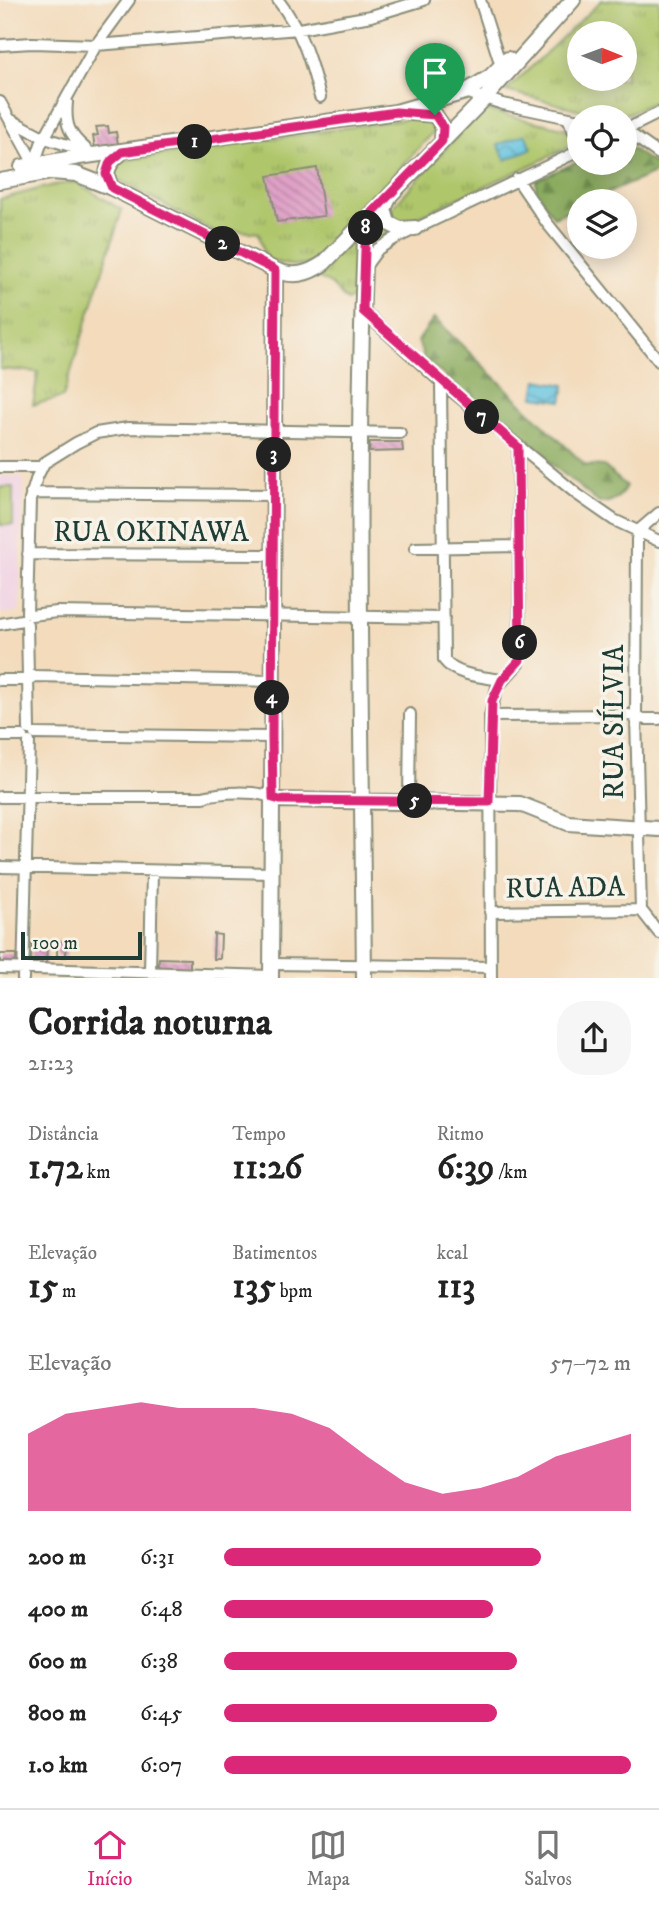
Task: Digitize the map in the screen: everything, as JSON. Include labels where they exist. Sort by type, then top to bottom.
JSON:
[{"type":"main road","points":[[0,181],[94,153],[122,152],[396,112],[462,93],[488,78],[564,0]]},
{"type":"main road","points":[[0,172],[35,169],[76,174],[112,188],[275,270],[297,275],[307,274],[366,219],[484,99],[573,0]]},
{"type":"main road","points":[[462,93],[453,106],[454,110],[462,115],[469,114]]},
{"type":"main road","points":[[396,112],[435,115],[443,127],[442,141]]},
{"type":"main road","points":[[112,188],[107,180],[107,169],[110,162],[122,152]]},
{"type":"main road","points":[[392,192],[384,209],[388,223],[400,229],[415,228]]},
{"type":"main road","points":[[364,972],[361,617],[366,219]]},
{"type":"main road","points":[[271,973],[275,270]]},
{"type":"main road","points":[[273,798],[489,802],[530,807],[568,824],[659,830]]},
{"type":"street","points":[[35,169],[45,138],[96,45],[129,0]]},
{"type":"street","points":[[278,0],[299,29],[320,97]]},
{"type":"street","points":[[384,0],[390,12]]},
{"type":"street","points":[[0,46],[32,43],[96,45],[299,29],[390,12],[425,0]]},
{"type":"street","points":[[480,0],[501,66]]},
{"type":"street","points":[[462,93],[567,117]]},
{"type":"street","points":[[68,96],[66,120],[72,136],[94,153]]},
{"type":"street","points":[[0,102],[35,169]]},
{"type":"street","points":[[637,124],[659,113]]},
{"type":"street","points":[[11,120],[45,138],[94,153]]},
{"type":"street","points":[[637,138],[659,154]]},
{"type":"street","points":[[364,268],[378,249],[415,228],[567,156]]},
{"type":"street","points":[[517,179],[547,223],[659,361]]},
{"type":"street","points":[[363,311],[441,382],[595,508],[659,541]]},
{"type":"street","points":[[441,382],[443,651],[446,664],[461,672],[502,680]]},
{"type":"street","points":[[23,974],[29,735],[28,554],[31,493],[42,467],[76,443],[112,429],[400,433]]},
{"type":"street","points":[[0,968],[23,974],[491,973],[490,716],[492,701],[502,680],[518,664],[520,655],[518,447]]},
{"type":"street","points":[[0,467],[42,467]]},
{"type":"street","points":[[31,493],[274,495]]},
{"type":"street","points":[[638,531],[659,513]]},
{"type":"street","name":"RUA SÍLVIA","points":[[638,531],[636,717],[640,910]]},
{"type":"street","points":[[415,548],[519,546]]},
{"type":"street","name":"RUA OKINAWA","points":[[28,554],[274,555]]},
{"type":"street","points":[[0,624],[57,612],[444,618]]},
{"type":"street","points":[[0,680],[28,680],[34,676],[272,681]]},
{"type":"street","points":[[409,801],[410,714]]},
{"type":"street","points":[[490,716],[659,719]]},
{"type":"street","points":[[0,736],[272,737]]},
{"type":"street","points":[[0,797],[203,797],[213,794],[264,794],[273,798]]},
{"type":"street","points":[[0,866],[272,873]]},
{"type":"street","points":[[150,972],[152,871]]},
{"type":"street","points":[[640,910],[659,933]]},
{"type":"street","name":"RUA ADA","points":[[490,912],[640,910]]},
{"type":"shaded area","points":[[0,476],[21,477],[24,481],[20,605],[19,611],[12,613],[0,613]]},
{"type":"green space","points":[[602,0],[659,0],[659,97],[637,109],[637,105],[567,107],[506,91],[567,33],[567,91],[637,91],[637,21],[580,21]]},
{"type":"green space","points":[[480,111],[567,129],[567,148],[401,223],[393,216],[395,204]]},
{"type":"green space","points":[[431,115],[440,125],[312,264],[288,265],[265,258],[259,233],[229,230],[227,239],[115,178],[117,167],[126,160]]},
{"type":"green space","points":[[637,152],[659,167],[659,171],[617,189],[567,189],[567,211],[554,217],[536,192],[536,180],[567,166],[567,175],[637,175]]},
{"type":"green space","points":[[76,182],[122,210],[63,397],[33,405],[38,372],[0,369],[0,199]]},
{"type":"green space","points":[[379,213],[384,227],[392,234],[372,245],[371,226]]},
{"type":"green space","points":[[361,231],[359,294],[347,301],[332,285],[313,274]]},
{"type":"green space","points":[[434,318],[585,465],[604,466],[626,486],[622,494],[612,501],[599,503],[424,359],[418,341]]},
{"type":"green space","points":[[0,487],[13,487],[13,525],[0,525]]},
{"type":"water","points":[[525,134],[532,148],[506,160],[498,145]]},
{"type":"water","points":[[537,380],[565,385],[562,401],[534,397]]},
{"type":"building","points":[[108,126],[109,133],[116,132],[118,144],[95,148],[93,136],[98,135],[96,127]]},
{"type":"building","points":[[317,168],[324,216],[277,222],[268,176]]},
{"type":"building","points":[[370,442],[402,442],[403,451],[369,452]]},
{"type":"building","points":[[214,934],[221,935],[220,959],[213,959]]},
{"type":"building","points":[[57,941],[66,942],[66,957],[57,956]]},
{"type":"building","points":[[32,943],[47,946],[46,963],[34,963],[31,960]]},
{"type":"building","points":[[0,954],[16,954],[16,962],[0,962]]},
{"type":"building","points":[[159,958],[190,959],[190,968],[161,967],[158,965]]},
{"type":"route","points":[[396,112],[435,115],[443,127],[442,141],[366,219],[363,311],[518,447],[520,655],[518,664],[497,687],[492,701],[489,802],[280,800],[273,798],[272,737],[275,270],[112,188],[107,180],[107,169],[110,162],[122,152],[396,112]]}]
